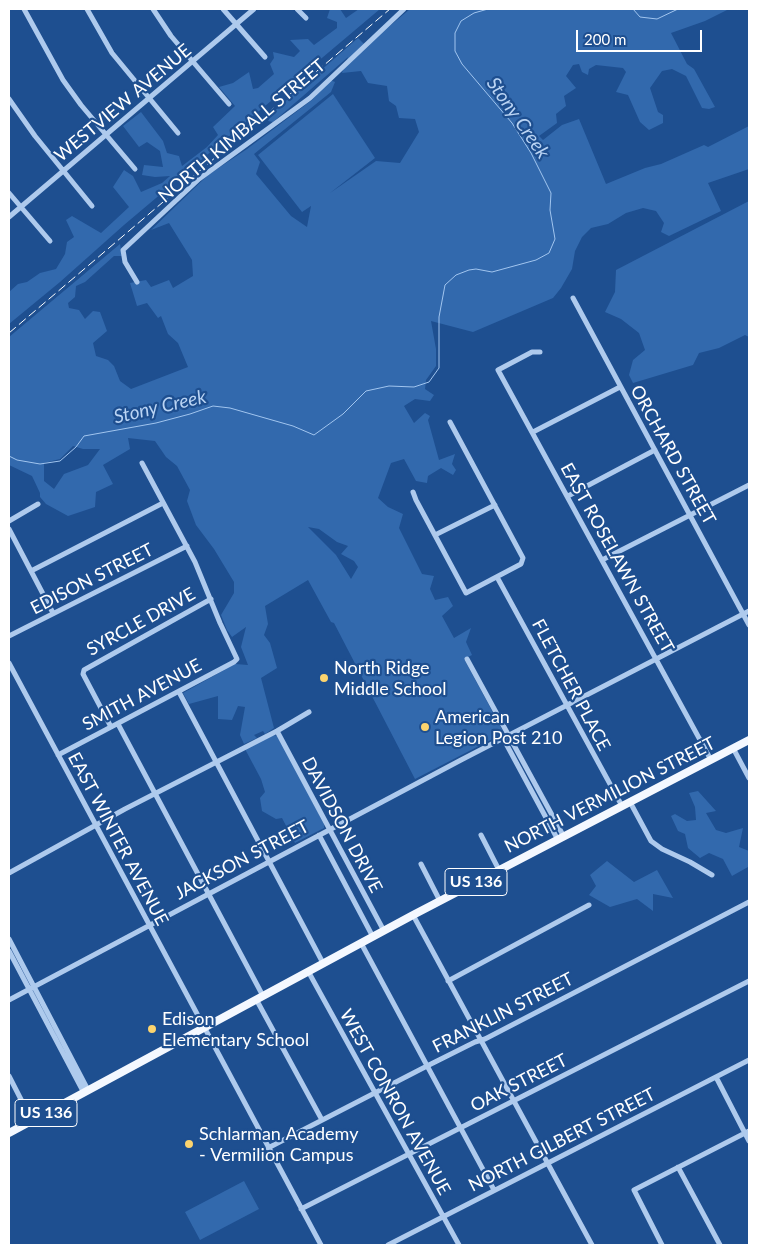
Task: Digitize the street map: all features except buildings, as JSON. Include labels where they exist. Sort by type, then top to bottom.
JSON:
[{"type":"main road","name":"NORTH VERMILION STREET","points":[[9,1133],[413,915],[749,740]]},
{"type":"street","points":[[24,9],[63,80],[105,135],[135,168]]},
{"type":"street","points":[[87,9],[112,53],[178,133]]},
{"type":"street","points":[[153,9],[171,36],[229,104]]},
{"type":"street","points":[[223,9],[265,57]]},
{"type":"street","name":"WESTVIEW AVENUE","points":[[9,217],[254,9]]},
{"type":"street","points":[[297,9],[306,18]]},
{"type":"street","name":"NORTH KIMBALL STREET","points":[[137,282],[125,262],[123,250],[199,179],[310,98],[404,9]]},
{"type":"street","points":[[9,99],[35,136],[92,206]]},
{"type":"street","points":[[9,193],[50,241]]},
{"type":"street","name":"ORCHARD STREET","points":[[573,298],[749,625]]},
{"type":"street","name":"EAST ROSELAWN STREET","points":[[540,352],[532,352],[498,370],[711,760]]},
{"type":"street","points":[[533,432],[620,386]]},
{"type":"street","points":[[413,492],[466,593],[521,564],[523,558],[450,422]]},
{"type":"street","points":[[568,496],[655,450]]},
{"type":"street","points":[[142,463],[187,546],[211,599]]},
{"type":"street","points":[[602,560],[748,488]]},
{"type":"street","points":[[9,522],[38,504]]},
{"type":"street","points":[[31,571],[163,504]]},
{"type":"street","points":[[435,536],[495,505]]},
{"type":"street","points":[[9,529],[54,613]]},
{"type":"street","name":"EDISON STREET","points":[[9,636],[187,546]]},
{"type":"street","name":"FLETCHER PLACE","points":[[497,577],[622,806]]},
{"type":"street","name":"SMITH AVENUE","points":[[58,755],[234,662],[237,658],[211,599]]},
{"type":"street","name":"SYRCLE DRIVE","points":[[111,727],[83,674],[84,670],[211,599]]},
{"type":"street","name":"JACKSON STREET","points":[[9,1000],[319,835],[749,611]]},
{"type":"street","points":[[467,658],[506,737],[561,838]]},
{"type":"street","name":"EAST WINTER AVENUE","points":[[9,663],[321,1245]]},
{"type":"street","points":[[178,692],[324,964]]},
{"type":"street","points":[[9,873],[215,762],[277,731],[309,712]]},
{"type":"street","points":[[118,724],[208,894],[322,1120]]},
{"type":"street","name":"DAVIDSON DRIVE","points":[[277,731],[384,931]]},
{"type":"street","points":[[734,748],[749,778]]},
{"type":"street","points":[[630,802],[651,841],[662,849],[712,875]]},
{"type":"street","name":"DAVIDSON DRIVE","points":[[319,835],[373,937]]},
{"type":"street","points":[[481,835],[499,870]]},
{"type":"street","points":[[421,864],[440,901]]},
{"type":"street","name":"FRANKLIN STREET","points":[[268,1148],[749,902]]},
{"type":"street","points":[[448,980],[589,905]]},
{"type":"street","points":[[413,915],[592,1245]]},
{"type":"street","points":[[9,939],[14,955],[86,1091]]},
{"type":"street","points":[[361,943],[494,1190]]},
{"type":"street","points":[[9,951],[14,955]]},
{"type":"street","name":"WEST CONRON AVENUE","points":[[308,971],[459,1245]]},
{"type":"street","name":"OAK STREET","points":[[302,1209],[749,981]]},
{"type":"street","name":"NORTH GILBERT STREET","points":[[389,1245],[749,1060]]},
{"type":"street","points":[[9,1076],[32,1121]]},
{"type":"street","points":[[716,1077],[747,1133],[749,1141]]},
{"type":"street","points":[[662,1245],[634,1190],[747,1133]]},
{"type":"street","points":[[678,1168],[720,1245]]},
{"type":"shaded area","points":[[330,9],[340,9],[346,18],[359,9],[380,9],[9,324],[9,292],[18,284],[27,282],[40,273],[56,269],[65,254],[67,242],[74,237],[66,220],[72,216],[101,233],[129,207],[113,187],[124,170],[133,176],[141,192],[162,183],[170,176],[155,177],[142,175],[144,165],[163,167],[160,151],[147,142],[139,147],[123,126],[141,112],[163,141],[167,153],[179,156],[182,166],[207,147],[218,135],[213,127],[235,106],[219,87],[233,83],[249,72],[253,89],[258,88],[274,74],[270,64],[274,58],[273,52],[294,57],[300,51],[290,40],[308,39],[314,45],[337,28],[337,22],[327,18]]},
{"type":"shaded area","points":[[410,9],[729,9],[705,21],[671,33],[687,64],[694,69],[715,107],[709,109],[702,108],[686,76],[672,69],[662,71],[650,88],[658,112],[663,115],[663,123],[649,130],[640,122],[628,95],[616,92],[626,72],[623,68],[596,65],[589,69],[588,75],[582,72],[579,64],[573,65],[566,76],[576,88],[564,96],[566,106],[556,114],[557,123],[539,136],[543,140],[562,125],[579,119],[606,184],[645,168],[661,164],[704,145],[708,147],[749,126],[749,169],[708,183],[721,211],[669,236],[661,232],[664,223],[656,211],[643,208],[626,213],[608,224],[591,228],[582,237],[575,251],[572,269],[553,298],[473,332],[431,321],[436,349],[436,366],[426,380],[425,389],[434,395],[430,401],[415,399],[404,406],[414,423],[425,413],[430,416],[428,420],[439,460],[455,454],[452,464],[456,470],[453,475],[441,468],[428,476],[427,483],[416,481],[404,459],[391,463],[378,498],[388,507],[403,514],[399,528],[422,574],[434,576],[430,589],[435,600],[448,597],[453,606],[442,616],[454,638],[471,628],[466,642],[472,655],[464,659],[504,733],[415,779],[334,623],[331,622],[308,580],[265,606],[268,624],[264,635],[270,643],[277,668],[261,678],[274,728],[265,734],[263,731],[254,735],[257,738],[244,744],[240,735],[245,707],[238,706],[232,720],[218,719],[218,696],[189,704],[183,693],[235,664],[248,665],[241,647],[246,627],[232,637],[227,630],[221,615],[234,593],[234,582],[214,549],[196,525],[187,501],[190,490],[177,466],[166,457],[155,441],[128,438],[130,449],[103,465],[113,484],[96,492],[95,507],[68,516],[46,504],[40,497],[32,476],[9,465],[9,337],[120,244],[122,256],[114,256],[85,282],[76,286],[75,297],[68,303],[69,308],[79,310],[85,319],[93,311],[100,312],[107,331],[93,343],[96,356],[108,360],[114,366],[120,381],[131,389],[188,367],[178,343],[168,334],[161,316],[158,318],[147,303],[137,306],[130,283],[146,280],[151,287],[169,280],[173,288],[193,276],[192,260],[169,223],[151,230],[208,175],[247,149],[312,100],[330,80],[335,82],[331,92],[254,154],[260,162],[256,174],[291,216],[307,227],[311,206],[302,212],[258,155],[333,94],[375,158],[330,193],[376,161],[400,163],[419,132],[415,119],[399,118],[396,106],[389,101],[387,86],[368,83],[361,71],[342,73],[348,57],[273,122],[268,121],[272,113],[358,38],[366,46]],"holes":[[[73,446],[83,449],[100,449],[88,465],[64,474],[54,489],[44,481],[44,463],[60,459]],[[308,527],[319,529],[337,542],[348,546],[341,554],[354,561],[358,567],[351,579],[336,555]]]},
{"type":"shaded area","points":[[749,201],[749,337],[745,335],[719,348],[699,353],[693,365],[633,383],[629,375],[633,360],[645,350],[639,333],[621,319],[605,312],[615,292],[616,270]]},
{"type":"shaded area","points":[[273,735],[278,736],[324,824],[324,828],[295,843],[282,818],[276,819],[262,811],[260,798],[265,792],[261,779],[245,749]]},
{"type":"shaded area","points":[[698,791],[716,811],[706,813],[716,830],[726,833],[743,828],[739,847],[749,851],[748,867],[732,876],[723,859],[709,853],[700,858],[688,848],[685,834],[678,831],[671,816],[675,814],[687,821],[696,820],[695,807],[689,793]]},
{"type":"shaded area","points":[[607,861],[634,882],[657,870],[673,898],[653,894],[653,911],[637,899],[610,907],[589,895],[596,886],[590,875]]},
{"type":"shaded area","points":[[244,1181],[259,1209],[200,1240],[185,1212]]},
{"type":"waterway","name":"Stony Creek","points":[[9,456],[17,460],[40,464],[60,461],[76,447],[84,436],[156,423],[213,406],[230,408],[293,426],[314,435],[343,414],[366,391],[389,386],[414,387],[429,382],[439,368],[439,317],[445,285],[456,275],[469,270],[476,269],[492,272],[536,260],[549,253],[555,239],[550,210],[551,193],[531,153],[512,123],[462,64],[455,51],[455,33],[461,21],[474,13],[488,9]]},
{"type":"waterway","name":"Stony Creek","points":[[633,9],[640,17],[657,19],[678,9]]},
{"type":"railway","points":[[9,333],[390,9]]},
{"type":"place","name":"North Ridge Middle School","points":[[324,678]]},
{"type":"place","name":"American Legion Post 210","points":[[425,727]]},
{"type":"place","name":"Edison Elementary School","points":[[152,1029]]},
{"type":"place","name":"Schlarman Academy - Vermilion Campus","points":[[189,1144]]}]
